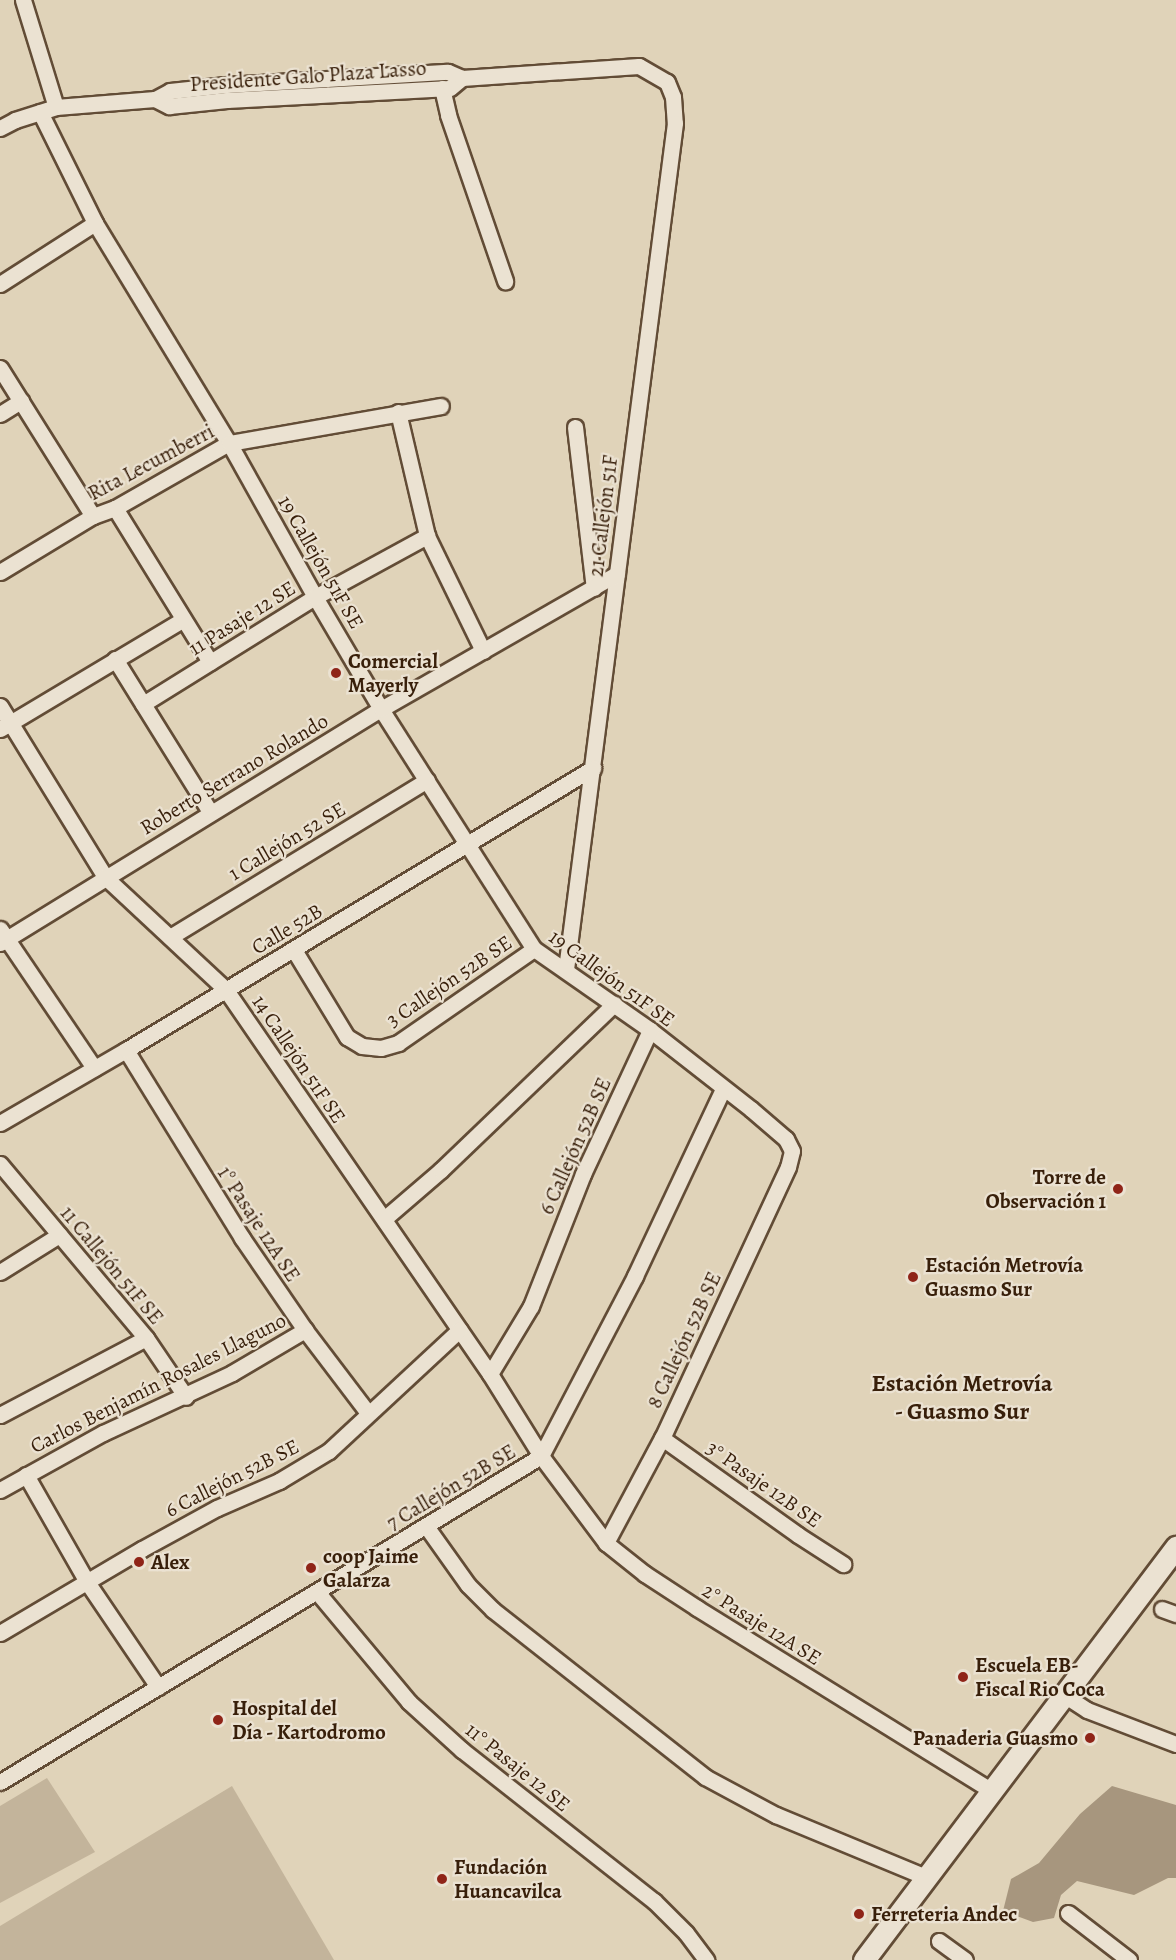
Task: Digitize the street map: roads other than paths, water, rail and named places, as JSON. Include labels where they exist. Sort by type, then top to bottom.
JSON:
[{"type":"street","points":[[23,0],[56,107]]},
{"type":"street","name":"Presidente Galo Plaza Lasso","points":[[0,128],[56,107],[155,99],[170,91],[226,85],[448,72],[462,78],[639,66],[658,74]]},
{"type":"street","name":"21 Callejón 51F","points":[[566,969],[675,123],[673,97],[667,82],[658,74]]},
{"type":"street","name":"Presidente Galo Plaza Lasso","points":[[155,99],[170,106],[227,100],[450,88],[462,78]]},
{"type":"street","points":[[442,88],[448,115],[505,281]]},
{"type":"street","name":"19 Callejón 51F SE","points":[[40,112],[95,224],[229,443],[381,709],[534,949],[566,969],[650,1030],[751,1109],[786,1139],[792,1151]]},
{"type":"street","points":[[0,284],[95,224]]},
{"type":"street","points":[[0,368],[93,516]]},
{"type":"street","points":[[0,414],[21,401]]},
{"type":"street","name":"Rita Lecumberri","points":[[0,572],[93,516],[115,508],[229,443],[441,406]]},
{"type":"street","points":[[398,412],[427,536],[483,651]]},
{"type":"street","points":[[575,427],[594,588]]},
{"type":"street","points":[[115,508],[210,662]]},
{"type":"street","name":"11 Pasaje 12 SE","points":[[143,704],[315,597],[427,536]]},
{"type":"street","name":"Roberto Serrano Rolando","points":[[2,937],[381,709],[617,574]]},
{"type":"street","name":"11 Pasaje 12 SE","points":[[5,726],[182,620]]},
{"type":"street","points":[[115,659],[211,813]]},
{"type":"street","name":"14 Callejón 51F SE","points":[[0,706],[5,726],[105,877],[226,990],[490,1374],[541,1456]]},
{"type":"street","name":"Calle 52B","points":[[0,1122],[294,950],[593,768]]},
{"type":"street","name":"1 Callejón 52 SE","points":[[170,937],[427,780]]},
{"type":"street","points":[[2,937],[94,1068]]},
{"type":"street","name":"3 Callejón 52B SE","points":[[294,950],[347,1037],[362,1046],[381,1048],[398,1043],[534,949]]},
{"type":"street","points":[[384,1219],[441,1170],[614,1004]]},
{"type":"street","name":"6 Callejón 52B SE","points":[[490,1374],[531,1306],[583,1174],[650,1030]]},
{"type":"street","name":"1° Pasaje 12A SE","points":[[126,1050],[242,1238],[305,1330],[368,1413]]},
{"type":"street","name":"7 Callejón 52B SE","points":[[0,1782],[318,1593],[541,1456],[634,1276],[723,1089]]},
{"type":"street","name":"8 Callejón 52B SE","points":[[606,1543],[662,1438],[788,1167],[792,1151]]},
{"type":"street","name":"11 Callejón 51F SE","points":[[0,1164],[146,1338],[186,1397]]},
{"type":"street","points":[[0,1272],[59,1235]]},
{"type":"street","name":"Carlos Benjamín Rosales Llaguno","points":[[0,1490],[103,1434],[186,1397],[305,1330]]},
{"type":"street","name":"6 Callejón 52B SE","points":[[0,1633],[217,1508],[279,1481],[329,1451],[459,1330]]},
{"type":"street","points":[[0,1415],[146,1338]]},
{"type":"street","name":"3° Pasaje 12B SE","points":[[662,1438],[798,1535],[843,1564]]},
{"type":"street","name":"2° Pasaje 12A SE","points":[[541,1456],[606,1543],[645,1574],[993,1791]]},
{"type":"street","points":[[26,1475],[87,1582],[159,1687]]},
{"type":"street","points":[[426,1526],[468,1585],[494,1610],[705,1777],[776,1815],[926,1877]]},
{"type":"street","points":[[864,1960],[1176,1546]]},
{"type":"street","name":"11° Pasaje 12 SE","points":[[318,1593],[409,1702],[462,1750],[654,1901],[686,1933],[706,1960]]},
{"type":"street","points":[[1064,1695],[1087,1710],[1176,1744]]},
{"type":"street","points":[[1068,1913],[1129,1960]]},
{"type":"street","points":[[939,1941],[965,1960]]},
{"type":"place","name":"Comercial Mayerly","points":[[336,673]]},
{"type":"place","name":"Torre de Observación 1","points":[[1118,1189]]},
{"type":"place","name":"Estación Metrovía Guasmo Sur","points":[[913,1277]]},
{"type":"place","name":"Alex","points":[[139,1562]]},
{"type":"place","name":"coop Jaime Galarza","points":[[311,1568]]},
{"type":"place","name":"Escuela EB- Fiscal Rio Coca","points":[[963,1677]]},
{"type":"place","name":"Hospital del Día - Kartodromo","points":[[218,1720]]},
{"type":"place","name":"Panaderia Guasmo","points":[[1090,1738]]},
{"type":"place","name":"Fundación Huancavilca","points":[[442,1879]]},
{"type":"place","name":"Ferreteria Andec","points":[[859,1914]]},
{"type":"district","name":"Estación Metrovía - Guasmo Sur","points":[[962,1398]]}]
